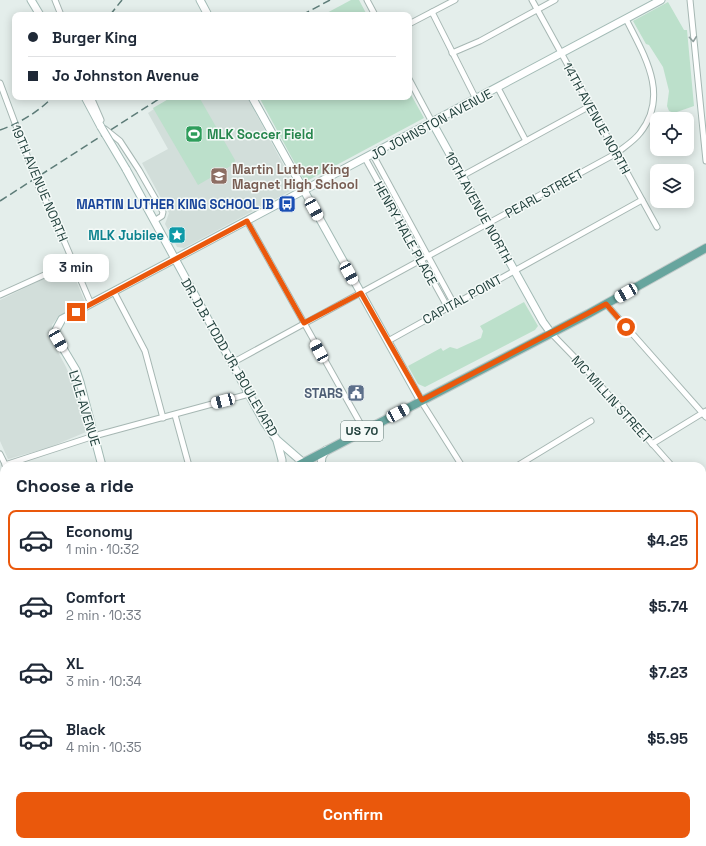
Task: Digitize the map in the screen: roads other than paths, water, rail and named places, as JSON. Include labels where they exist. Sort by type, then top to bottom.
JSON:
[{"type":"main road","name":"US 70","points":[[307,462],[326,450],[606,304],[706,248]]},
{"type":"street","points":[[31,0],[38,12]]},
{"type":"street","points":[[55,0],[60,12]]},
{"type":"street","points":[[200,0],[206,12]]},
{"type":"street","points":[[367,0],[373,12]]},
{"type":"street","points":[[412,22],[455,0]]},
{"type":"street","name":"14TH AVENUE NORTH","points":[[532,0],[657,227]]},
{"type":"street","points":[[452,53],[480,41],[555,0]]},
{"type":"street","name":"JO JOHNSTON AVENUE","points":[[56,330],[62,320],[91,304],[373,155],[661,0]]},
{"type":"street","points":[[690,0],[706,161]]},
{"type":"street","points":[[432,12],[476,99]]},
{"type":"street","name":"PEARL STREET","points":[[232,363],[617,153],[640,134],[650,116],[654,97],[653,79],[649,66],[626,19]]},
{"type":"street","name":"19TH AVENUE NORTH","points":[[0,83],[40,190],[91,304]]},
{"type":"street","name":"16TH AVENUE NORTH","points":[[412,85],[514,271],[550,333]]},
{"type":"street","points":[[498,88],[526,141]]},
{"type":"street","name":"DR. D.B. TODD JR. BOULEVARD","points":[[88,100],[174,260],[249,394],[277,440],[299,462]]},
{"type":"street","points":[[92,100],[103,125],[108,132],[120,141],[162,209],[162,216],[154,222]]},
{"type":"street","points":[[254,100],[388,341],[460,462]]},
{"type":"street","points":[[462,176],[590,106]]},
{"type":"street","name":"HENRY HALE PLACE","points":[[373,155],[454,304]]},
{"type":"street","name":"HENRY HALE PLACE","points":[[365,158],[448,308]]},
{"type":"street","name":"CAPITAL POINT","points":[[388,341],[642,200]]},
{"type":"street","points":[[247,221],[364,430]]},
{"type":"street","points":[[0,295],[73,262]]},
{"type":"street","points":[[114,292],[143,345],[163,418]]},
{"type":"street","points":[[606,304],[705,414],[652,444]]},
{"type":"street","name":"LYLE AVENUE","points":[[56,330],[58,340],[77,373],[101,462]]},
{"type":"street","name":"MC MILLIN STREET","points":[[550,333],[586,370],[668,462]]},
{"type":"street","points":[[14,462],[94,436],[249,394]]},
{"type":"street","points":[[175,415],[188,462]]},
{"type":"street","points":[[524,462],[592,421]]},
{"type":"street","points":[[277,440],[282,462]]},
{"type":"street","points":[[321,462],[322,457],[326,450]]},
{"type":"railway","points":[[112,12],[122,0]]},
{"type":"railway","points":[[308,12],[330,0]]},
{"type":"railway","points":[[0,130],[15,124],[41,108],[50,100]]},
{"type":"railway","points":[[0,201],[157,100]]},
{"type":"place","name":"MLK Soccer Field","points":[[194,134]]},
{"type":"place","name":"Martin Luther King Magnet High School","points":[[219,176]]},
{"type":"place","name":"MARTIN LUTHER KING SCHOOL IB","points":[[287,204]]},
{"type":"place","name":"MLK Jubilee","points":[[177,235]]},
{"type":"place","name":"STARS","points":[[356,393]]}]
